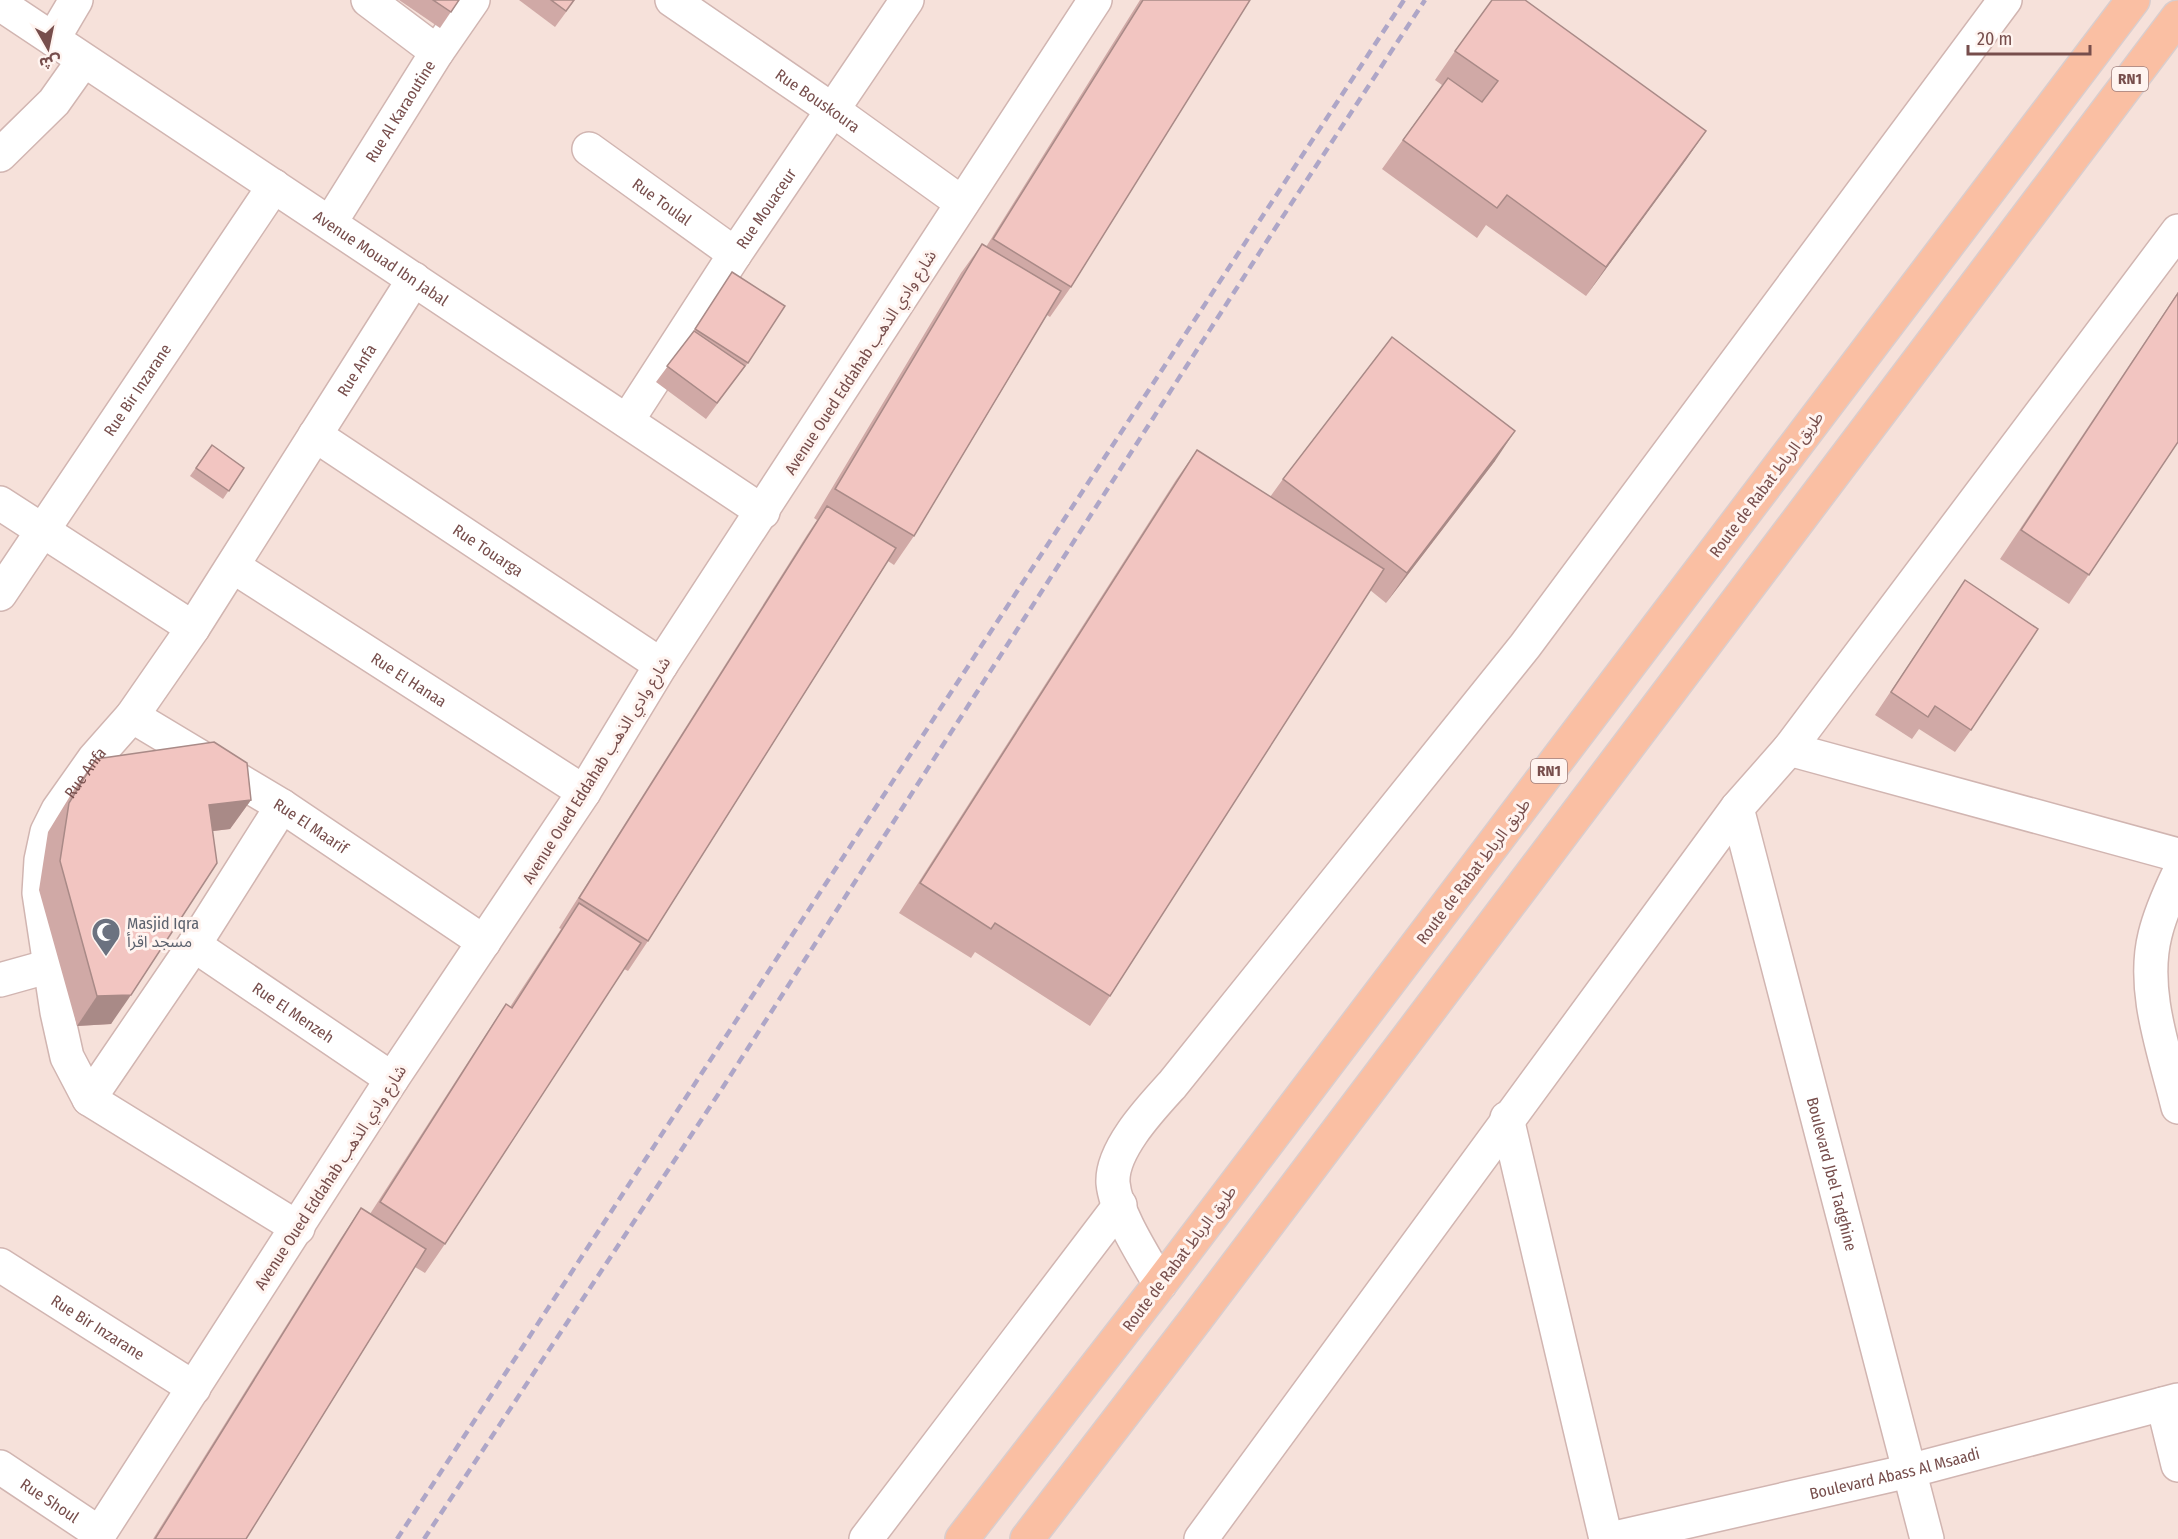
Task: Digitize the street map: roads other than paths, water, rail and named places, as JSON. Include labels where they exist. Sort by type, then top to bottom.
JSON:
[{"type":"main road","name":"Route de Rabat طريق الرباط","points":[[962,1539],[1160,1284],[2133,0]]},
{"type":"main road","name":"RN1","points":[[1027,1539],[1197,1319],[2178,17]]},
{"type":"street","points":[[52,39],[76,0]]},
{"type":"street","points":[[368,0],[436,52]]},
{"type":"street","name":"Rue Al Karaoutine","points":[[330,223],[436,52],[473,0]]},
{"type":"street","name":"Rue Bouskoura","points":[[672,0],[834,111],[962,204]]},
{"type":"street","name":"Rue Mouaceur","points":[[627,421],[735,254],[907,0]]},
{"type":"street","name":"Avenue Oued Eddahab شارع وادي الذهب","points":[[98,1536],[392,1079],[584,792],[662,665],[1095,0]]},
{"type":"street","points":[[1160,1284],[1120,1205],[1113,1182],[1120,1153],[1146,1113],[1172,1085],[1526,646],[2005,0]]},
{"type":"street","name":"Avenue Mouad Ibn Jabal","points":[[0,4],[763,512]]},
{"type":"street","points":[[0,155],[54,102],[84,61]]},
{"type":"street","name":"Rue Toulal","points":[[589,149],[735,254]]},
{"type":"street","name":"Rue Bir Inzarane","points":[[0,594],[274,186]]},
{"type":"street","points":[[1201,1539],[1737,808],[1789,749],[2178,231]]},
{"type":"street","name":"Rue Anfa","points":[[89,1099],[67,1057],[50,966],[39,893],[46,832],[58,810],[94,759],[132,716],[234,567],[414,279]]},
{"type":"street","name":"Rue Touarga","points":[[315,435],[662,665]]},
{"type":"street","points":[[0,503],[193,628]]},
{"type":"street","name":"Rue El Hanaa","points":[[234,567],[584,792]]},
{"type":"street","name":"Rue El Maarif","points":[[132,716],[282,806],[484,942]]},
{"type":"street","points":[[1789,749],[2178,855]]},
{"type":"street","points":[[282,806],[194,945],[89,1099],[298,1228]]},
{"type":"street","name":"Boulevard Jbel Tadghine","points":[[1737,808],[1927,1539]]},
{"type":"street","points":[[2178,875],[2154,936],[2152,965],[2152,997],[2178,1107]]},
{"type":"street","name":"Rue El Menzeh","points":[[194,945],[392,1079]]},
{"type":"street","points":[[0,980],[50,966]]},
{"type":"street","points":[[1507,1119],[1608,1539]]},
{"type":"street","points":[[866,1539],[1120,1205]]},
{"type":"street","name":"Rue Bir Inzarane","points":[[0,1265],[195,1388]]},
{"type":"street","points":[[2170,1402],[2178,1465]]},
{"type":"street","name":"Boulevard Abass Al Msaadi","points":[[1608,1539],[1909,1471],[2170,1402]]},
{"type":"street","name":"Rue Shoul","points":[[0,1467],[98,1536]]},
{"type":"railway","points":[[397,1539],[1404,0]]},
{"type":"railway","points":[[424,1539],[723,1087],[1276,227],[1425,0]]},
{"type":"place","name":"Masjid Iqra مسجد اقرأ","points":[[106,958]]}]
